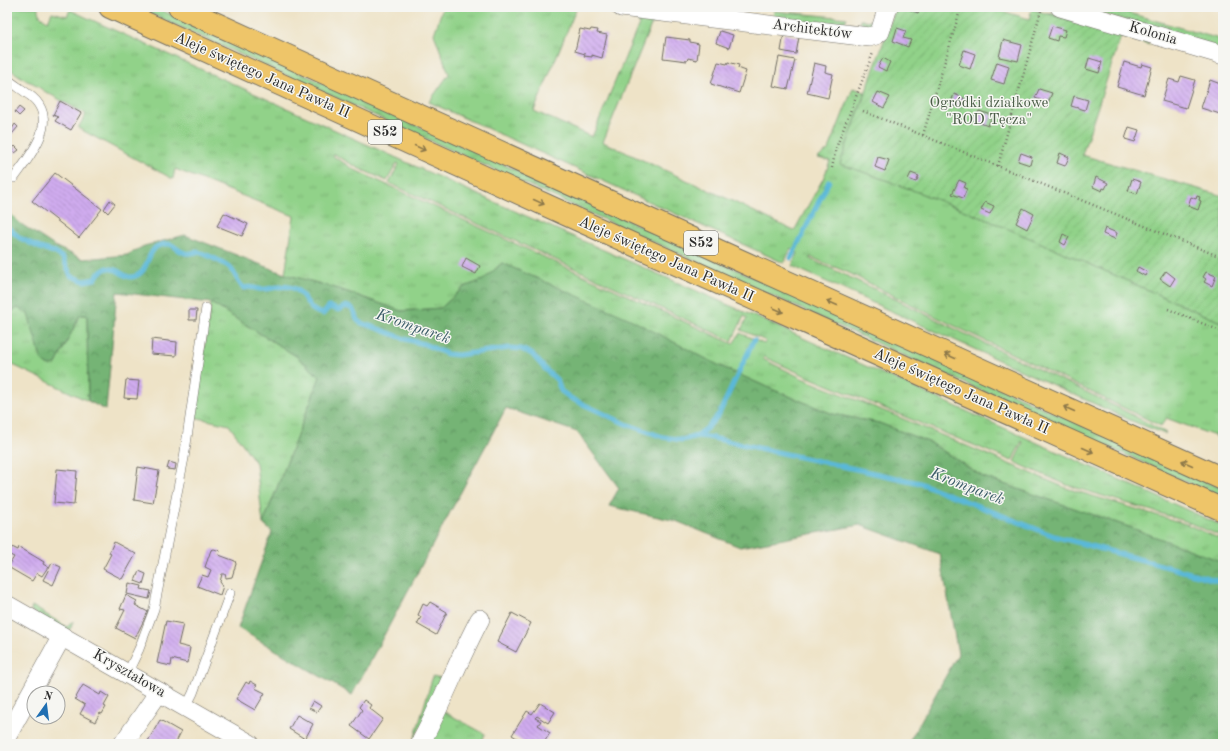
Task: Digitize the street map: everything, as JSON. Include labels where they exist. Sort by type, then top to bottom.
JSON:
[{"type":"highway","points":[[101,7],[130,16]]},
{"type":"highway","name":"Aleje świętego Jana Pawła II","points":[[110,7],[572,218],[1223,510]]},
{"type":"highway","name":"Aleje świętego Jana Pawła II","points":[[179,7],[1223,478]]},
{"type":"street","name":"Architektów","points":[[621,7],[869,37],[876,35]]},
{"type":"street","points":[[876,35],[883,26],[888,7]]},
{"type":"street","name":"Kolonia","points":[[1060,7],[1223,55]]},
{"type":"street","name":"Kryształowa","points":[[7,605],[250,744]]},
{"type":"street","points":[[420,744],[462,653],[480,619]]},
{"type":"street","points":[[7,736],[62,636]]},
{"type":"street","points":[[123,744],[159,692]]},
{"type":"lane","points":[[7,79],[32,97],[42,110],[44,118],[43,131],[14,178]]},
{"type":"lane","points":[[127,674],[139,649],[154,608],[184,458],[206,308]]},
{"type":"lane","points":[[186,707],[193,694],[230,593]]},
{"type":"path","points":[[924,135],[961,7]]},
{"type":"path","points":[[998,166],[1042,7]]},
{"type":"path","points":[[832,168],[836,148],[875,46],[876,35]]},
{"type":"path","points":[[863,111],[1223,258]]},
{"type":"path","points":[[1168,309],[1223,332]]},
{"type":"green space","points":[[7,7],[38,7],[40,16],[48,21],[52,12],[67,16],[70,10],[492,201],[765,321],[1223,526],[1223,537],[1185,521],[1067,485],[1014,462],[1023,443],[1022,441],[1012,461],[806,376],[764,357],[763,359],[804,379],[894,415],[1066,488],[1186,524],[1223,540],[1223,562],[1129,527],[983,477],[931,443],[879,423],[833,414],[769,388],[502,263],[483,280],[464,287],[441,308],[401,311],[339,289],[285,274],[294,216],[175,169],[173,179],[78,128],[86,114],[27,81],[11,70],[7,65]],"holes":[[[334,154],[358,168],[387,181],[397,163],[399,164],[389,183],[732,341],[744,316],[747,318],[741,330],[766,341],[764,344],[740,333],[733,344],[355,170],[333,156]]]},
{"type":"green space","points":[[136,7],[154,7],[1223,489],[1223,498],[1070,430],[1069,428],[1066,427],[1066,429]]},
{"type":"green space","points":[[443,7],[577,7],[534,111],[592,137],[639,24],[633,13],[664,17],[651,25],[603,142],[794,231],[824,177],[830,161],[818,158],[829,149],[853,88],[865,92],[840,164],[889,181],[985,219],[1223,323],[1223,439],[1166,418],[1161,426],[849,273],[810,257],[810,259],[1099,398],[1166,433],[1165,434],[1132,421],[792,266],[798,253],[791,248],[784,263],[429,102],[449,74],[434,34]]},
{"type":"green space","name":"Ogródki działkowe \"ROD Tęcza\"","points":[[896,7],[989,7],[1029,19],[1032,9],[1121,36],[1082,155],[1223,196],[1223,323],[985,219],[889,181],[840,164]]},
{"type":"green space","points":[[1079,7],[1108,7],[1223,40],[1223,49]]},
{"type":"green space","points":[[774,11],[847,18],[842,27],[773,18]]},
{"type":"green space","points":[[1057,13],[1138,35],[1150,45],[1048,14]]},
{"type":"green space","points":[[860,20],[875,21],[875,29],[863,28]]},
{"type":"green space","points":[[7,210],[21,224],[56,247],[83,259],[127,255],[144,246],[185,235],[285,274],[339,289],[401,311],[441,308],[464,287],[483,280],[502,263],[628,318],[720,366],[769,388],[833,414],[879,423],[931,443],[983,477],[1129,527],[1223,562],[1223,744],[908,744],[958,654],[940,554],[860,525],[740,547],[676,521],[609,506],[619,488],[577,432],[506,408],[352,695],[238,628],[272,532],[263,524],[320,377],[296,356],[211,303],[117,292],[106,410],[88,401],[87,315],[80,315],[56,364],[48,366],[42,361],[28,314],[18,308],[10,312],[7,319]]},
{"type":"green space","points":[[211,303],[296,356],[320,377],[263,524],[256,463],[229,425],[194,417]]},
{"type":"green space","points":[[18,308],[29,314],[42,361],[56,364],[80,315],[87,315],[88,401],[11,364],[7,319],[10,312]]},
{"type":"green space","points":[[7,319],[11,364],[7,362]]},
{"type":"green space","points":[[32,606],[67,627],[73,621],[71,628],[67,631],[31,611]]},
{"type":"green space","points":[[433,676],[445,679],[414,740]]},
{"type":"green space","points":[[441,710],[485,734],[481,744],[425,744]]},
{"type":"building","points":[[909,7],[921,7],[918,13],[908,9]]},
{"type":"building","points":[[1052,26],[1066,30],[1064,37],[1058,36],[1057,41],[1048,38]]},
{"type":"building","points":[[897,28],[906,31],[903,38],[911,40],[908,47],[893,41]]},
{"type":"building","points":[[580,29],[590,31],[591,29],[598,30],[597,33],[607,35],[602,58],[592,55],[592,57],[584,56],[585,54],[575,51]]},
{"type":"building","points":[[720,31],[733,35],[729,48],[716,43]]},
{"type":"building","points":[[784,34],[799,37],[796,54],[781,51]]},
{"type":"building","points":[[666,37],[690,40],[690,42],[699,44],[697,60],[688,58],[687,61],[663,58]]},
{"type":"building","points":[[1003,40],[1022,45],[1018,61],[999,57]]},
{"type":"building","points":[[964,50],[975,54],[970,69],[959,65]]},
{"type":"building","points":[[779,57],[795,60],[788,89],[773,86]]},
{"type":"building","points":[[883,58],[890,62],[886,71],[878,67]]},
{"type":"building","points":[[1089,58],[1102,62],[1099,73],[1086,69]]},
{"type":"building","points":[[718,62],[727,64],[728,62],[739,65],[738,68],[746,71],[739,93],[711,84]]},
{"type":"building","points":[[997,62],[1009,66],[1004,84],[991,80]]},
{"type":"building","points":[[1124,62],[1141,67],[1142,64],[1152,67],[1144,95],[1117,87]]},
{"type":"building","points":[[814,63],[826,66],[825,72],[833,74],[828,98],[807,93]]},
{"type":"building","points":[[1181,76],[1195,80],[1186,108],[1162,101],[1169,79],[1179,82]]},
{"type":"building","points":[[1210,80],[1223,85],[1223,115],[1201,108]]},
{"type":"building","points":[[1039,89],[1052,93],[1048,103],[1035,98]]},
{"type":"building","points":[[878,92],[890,97],[884,108],[873,102]]},
{"type":"building","points":[[954,94],[964,98],[960,108],[950,105]]},
{"type":"building","points":[[1074,96],[1088,100],[1085,110],[1071,106]]},
{"type":"building","points":[[60,101],[81,113],[71,130],[55,121],[58,117],[53,115]]},
{"type":"building","points":[[19,107],[24,111],[19,116],[15,112]]},
{"type":"building","points":[[979,111],[992,115],[988,126],[975,121]]},
{"type":"building","points":[[15,124],[18,127],[12,134],[10,132]]},
{"type":"building","points":[[1129,127],[1139,130],[1135,142],[1125,139]]},
{"type":"building","points":[[15,146],[19,150],[15,153],[12,149]]},
{"type":"building","points":[[1021,153],[1032,157],[1030,165],[1018,161]]},
{"type":"building","points":[[1060,153],[1069,157],[1065,166],[1057,163]]},
{"type":"building","points":[[878,157],[889,160],[885,171],[875,167]]},
{"type":"building","points":[[55,173],[102,209],[79,238],[32,201]]},
{"type":"building","points":[[911,173],[919,176],[916,182],[908,179]]},
{"type":"building","points":[[1096,177],[1108,183],[1102,191],[1093,187]]},
{"type":"building","points":[[1132,179],[1141,182],[1137,194],[1128,191]]},
{"type":"building","points":[[959,180],[966,183],[964,188],[967,189],[963,198],[952,194]]},
{"type":"building","points":[[1197,196],[1200,197],[1199,200],[1201,201],[1198,210],[1188,206],[1191,197],[1196,199]]},
{"type":"building","points":[[110,200],[115,204],[108,213],[104,209]]},
{"type":"building","points":[[985,202],[994,206],[990,214],[981,210]]},
{"type":"building","points":[[1023,208],[1034,214],[1027,229],[1016,223]]},
{"type":"building","points":[[224,213],[248,224],[242,236],[217,226]]},
{"type":"building","points":[[1105,228],[1117,233],[1115,239],[1103,234]]},
{"type":"building","points":[[1063,234],[1069,237],[1065,245],[1060,242]]},
{"type":"building","points":[[466,258],[480,266],[476,274],[462,267]]},
{"type":"building","points":[[1138,267],[1147,272],[1145,276],[1136,271]]},
{"type":"building","points":[[1166,271],[1175,278],[1170,286],[1160,279]]},
{"type":"building","points":[[1206,272],[1216,276],[1212,286],[1204,282],[1206,279],[1203,277]]},
{"type":"building","points":[[189,310],[197,310],[196,320],[189,320]]},
{"type":"building","points":[[152,339],[177,342],[176,356],[151,354]]},
{"type":"building","points":[[126,380],[139,381],[137,399],[124,398]]},
{"type":"building","points":[[169,462],[176,464],[175,470],[167,469]]},
{"type":"building","points":[[138,467],[159,471],[153,503],[134,500]]},
{"type":"building","points":[[57,469],[77,471],[74,505],[54,503]]},
{"type":"building","points":[[114,542],[136,554],[122,579],[103,569],[111,554],[109,553]]},
{"type":"building","points":[[12,547],[18,550],[19,547],[44,562],[43,564],[48,567],[42,576],[37,573],[32,581],[8,567],[14,557],[8,554]]},
{"type":"building","points":[[214,549],[220,551],[219,555],[235,561],[236,564],[232,577],[226,578],[225,574],[222,574],[220,582],[223,586],[220,595],[197,586],[202,575],[208,577],[211,570],[205,567],[211,550]]},
{"type":"building","points":[[52,563],[61,567],[53,585],[43,580]]},
{"type":"building","points":[[139,571],[146,574],[143,584],[135,581]]},
{"type":"building","points":[[129,583],[142,586],[141,589],[151,591],[149,599],[127,594]]},
{"type":"building","points":[[126,595],[137,601],[135,605],[148,612],[135,638],[116,628],[125,610],[120,609]]},
{"type":"building","points":[[430,602],[447,612],[436,635],[417,624],[421,617],[418,615],[423,604],[427,606]]},
{"type":"building","points":[[512,613],[531,623],[516,652],[497,642]]},
{"type":"building","points":[[166,621],[183,624],[178,645],[190,648],[187,663],[172,659],[171,666],[157,663]]},
{"type":"building","points":[[250,681],[257,685],[255,688],[265,693],[255,710],[236,699],[246,682],[249,684]]},
{"type":"building","points":[[83,685],[100,695],[101,692],[109,697],[104,706],[106,707],[102,714],[100,713],[95,722],[80,714],[85,705],[75,699]]},
{"type":"building","points":[[364,700],[371,705],[369,708],[383,719],[369,739],[351,726],[362,710],[359,707]]},
{"type":"building","points":[[313,701],[321,706],[317,712],[309,708]]},
{"type":"building","points":[[540,703],[555,712],[548,723],[537,716],[535,718],[541,721],[538,725],[550,733],[543,744],[526,744],[512,735],[527,711],[532,714]]},
{"type":"building","points":[[297,715],[313,724],[305,739],[289,729]]},
{"type":"building","points":[[160,720],[181,732],[175,744],[153,744],[148,741]]},
{"type":"waterway","name":"Kromparek","points":[[791,258],[829,181]]},
{"type":"waterway","name":"Kromparek","points":[[7,227],[20,238],[40,248],[54,252],[63,258],[71,276],[84,281],[95,279],[99,273],[107,268],[116,270],[128,277],[137,275],[144,269],[150,255],[156,247],[169,244],[181,252],[198,252],[225,264],[231,268],[239,283],[244,288],[250,287],[263,289],[283,286],[293,288],[302,294],[311,308],[318,313],[323,314],[329,307],[339,310],[346,306],[352,308],[358,321],[361,323],[405,339],[424,344],[447,354],[458,355],[510,348],[521,349],[532,354],[557,380],[561,391],[572,399],[626,424],[663,437],[682,440],[697,436],[708,437],[920,483],[1054,536],[1223,582]]},
{"type":"waterway","name":"Kromparek","points":[[697,436],[707,428],[719,414],[754,340]]}]
